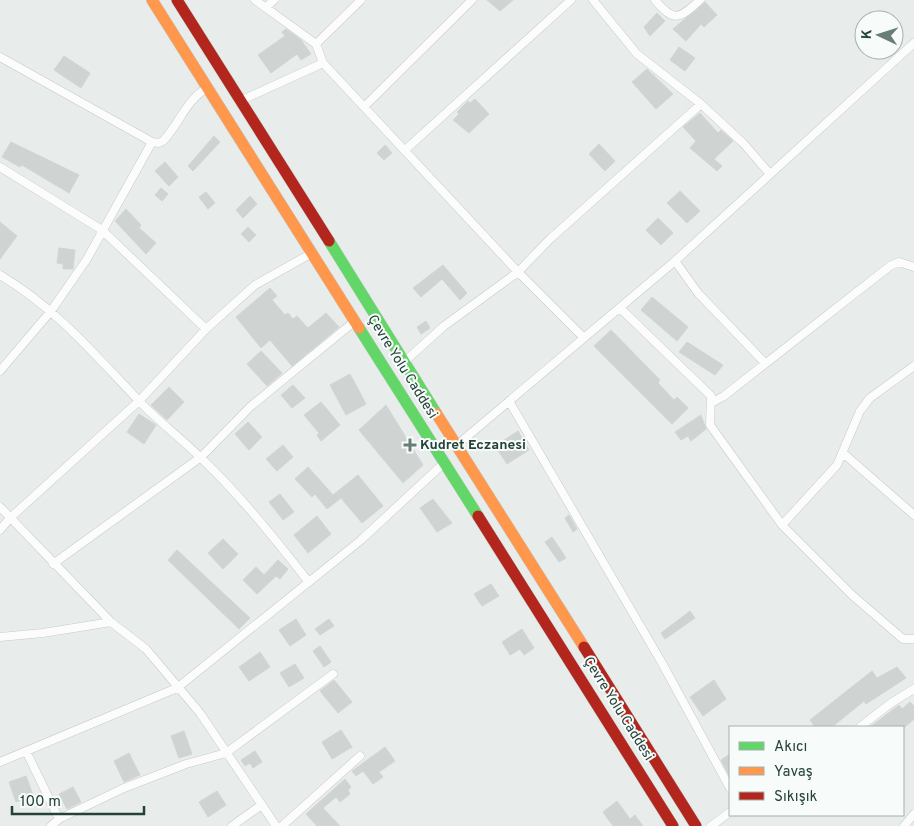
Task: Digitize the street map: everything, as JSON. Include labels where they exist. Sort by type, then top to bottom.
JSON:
[{"type":"highway","name":"Çevre Yolu Caddesi","points":[[152,0],[673,826]]},
{"type":"highway","name":"Çevre Yolu Caddesi","points":[[177,0],[696,826]]},
{"type":"street","points":[[255,0],[316,44],[323,63],[518,272],[584,338]]},
{"type":"street","points":[[266,7],[274,0]]},
{"type":"street","points":[[316,44],[360,0]]},
{"type":"street","points":[[364,107],[472,0]]},
{"type":"street","points":[[405,150],[571,0]]},
{"type":"street","points":[[593,0],[637,54],[701,104],[744,144],[770,174]]},
{"type":"street","points":[[654,0],[667,15],[676,17],[685,14],[700,0]]},
{"type":"street","points":[[456,446],[675,261],[914,43]]},
{"type":"street","points":[[0,56],[152,142],[159,143],[163,140],[189,103],[198,93],[208,88]]},
{"type":"street","points":[[240,101],[323,63]]},
{"type":"street","points":[[404,362],[444,326],[518,272],[550,239],[701,104]]},
{"type":"street","points":[[0,371],[51,311],[87,259],[152,142]]},
{"type":"street","points":[[0,167],[103,230],[206,329]]},
{"type":"street","points":[[0,530],[10,518],[140,401],[206,329],[255,285],[312,253]]},
{"type":"street","points":[[675,261],[698,293],[765,363]]},
{"type":"street","points":[[711,403],[724,396],[890,266],[899,262],[914,267]]},
{"type":"street","points":[[0,275],[20,287],[51,311],[140,401],[201,457],[250,508],[308,581]]},
{"type":"street","points":[[620,308],[710,396],[710,425],[782,525],[859,601],[903,639],[914,639]]},
{"type":"street","points":[[53,564],[201,457],[251,406],[355,321]]},
{"type":"street","points":[[782,525],[837,465],[860,411],[870,398],[914,366]]},
{"type":"street","points":[[509,401],[662,663],[729,786]]},
{"type":"street","points":[[842,453],[914,515]]},
{"type":"street","points":[[0,762],[178,688],[360,540],[444,463]]},
{"type":"street","points":[[0,507],[111,622],[146,649],[200,712],[260,806],[276,826]]},
{"type":"street","points":[[0,637],[44,633],[111,622]]},
{"type":"street","points":[[51,826],[59,819],[124,788],[186,764],[226,753],[333,674]]},
{"type":"street","points":[[861,726],[890,703],[914,689]]},
{"type":"street","points":[[26,752],[59,819]]},
{"type":"street","points":[[282,826],[360,756]]},
{"type":"street","points":[[232,826],[260,806]]},
{"type":"street","points":[[712,826],[729,813]]},
{"type":"street","points":[[904,826],[914,814]]},
{"type":"building","points":[[487,0],[513,0],[500,11]]},
{"type":"building","points":[[705,2],[717,15],[704,27],[701,24],[686,41],[673,29]]},
{"type":"building","points":[[657,13],[665,21],[650,36],[644,27]]},
{"type":"building","points":[[286,29],[301,40],[311,54],[301,60],[297,54],[271,73],[258,55],[285,36],[282,32]]},
{"type":"building","points":[[679,47],[695,58],[685,71],[670,60]]},
{"type":"building","points":[[64,56],[90,73],[81,88],[54,70]]},
{"type":"building","points":[[647,69],[673,94],[656,109],[632,82]]},
{"type":"building","points":[[475,99],[489,114],[469,133],[453,120],[459,114],[457,112],[468,101],[470,103]]},
{"type":"building","points":[[700,113],[718,133],[721,130],[733,141],[714,159],[722,166],[717,171],[690,148],[696,141],[683,127]]},
{"type":"building","points":[[214,136],[220,142],[193,171],[188,166]]},
{"type":"building","points":[[11,142],[79,175],[69,193],[22,165],[20,167],[2,157]]},
{"type":"building","points":[[599,144],[615,161],[605,171],[589,154]]},
{"type":"building","points":[[385,145],[392,153],[384,160],[377,153]]},
{"type":"building","points":[[165,162],[178,177],[169,186],[155,171]]},
{"type":"building","points":[[161,188],[168,194],[162,201],[155,195]]},
{"type":"building","points":[[680,191],[700,211],[687,223],[667,203]]},
{"type":"building","points":[[206,192],[215,203],[208,209],[199,197]]},
{"type":"building","points":[[250,196],[257,204],[243,218],[236,210]]},
{"type":"building","points":[[126,209],[141,225],[139,228],[156,243],[146,254],[115,221]]},
{"type":"building","points":[[658,218],[673,233],[661,245],[646,230]]},
{"type":"building","points":[[0,222],[17,236],[0,259]]},
{"type":"building","points":[[248,227],[256,235],[249,242],[241,234]]},
{"type":"building","points":[[59,248],[75,250],[73,269],[63,269],[63,264],[57,263]]},
{"type":"building","points":[[443,265],[467,293],[460,300],[442,279],[421,297],[413,288]]},
{"type":"building","points":[[270,288],[277,296],[272,300],[285,315],[288,313],[293,319],[297,316],[308,328],[326,313],[339,327],[292,366],[270,340],[261,348],[236,317]]},
{"type":"building","points":[[652,297],[688,327],[677,341],[641,310]]},
{"type":"building","points":[[426,321],[430,328],[421,334],[417,327]]},
{"type":"building","points":[[611,330],[660,380],[658,383],[674,400],[677,397],[688,408],[672,424],[594,346]]},
{"type":"building","points":[[687,342],[723,365],[715,375],[679,352]]},
{"type":"building","points":[[261,351],[282,373],[267,386],[247,364]]},
{"type":"building","points":[[350,374],[366,404],[346,415],[330,385]]},
{"type":"building","points":[[293,385],[305,398],[292,408],[281,395]]},
{"type":"building","points":[[169,387],[184,402],[167,420],[151,405]]},
{"type":"building","points":[[321,402],[340,425],[321,441],[317,435],[319,433],[304,415]]},
{"type":"building","points":[[386,405],[423,465],[403,483],[359,430]]},
{"type":"building","points":[[139,414],[156,425],[144,444],[127,432]]},
{"type":"building","points":[[701,415],[706,429],[691,441],[688,436],[681,440],[675,432]]},
{"type":"building","points":[[248,422],[262,437],[249,450],[235,434]]},
{"type":"building","points":[[518,431],[529,450],[507,464],[495,446]]},
{"type":"building","points":[[283,445],[293,457],[277,471],[266,459]]},
{"type":"building","points":[[308,467],[333,495],[358,475],[383,506],[362,523],[341,498],[327,509],[315,494],[312,497],[295,479]]},
{"type":"building","points":[[280,494],[294,512],[283,520],[269,502]]},
{"type":"building","points":[[433,499],[452,523],[437,532],[420,508]]},
{"type":"building","points":[[569,515],[577,529],[573,532],[565,518]]},
{"type":"building","points":[[317,516],[331,534],[308,553],[294,535]]},
{"type":"building","points":[[552,537],[566,558],[559,562],[545,542]]},
{"type":"building","points":[[223,539],[238,554],[223,569],[208,553]]},
{"type":"building","points":[[177,550],[250,618],[239,629],[168,560]]},
{"type":"building","points":[[278,560],[288,569],[280,579],[276,576],[257,594],[243,580],[256,567],[264,575]]},
{"type":"building","points":[[491,584],[499,596],[482,606],[474,594]]},
{"type":"building","points":[[690,611],[695,618],[665,639],[661,633]]},
{"type":"building","points":[[296,619],[306,635],[290,646],[279,630]]},
{"type":"building","points":[[329,619],[334,626],[320,635],[315,629]]},
{"type":"building","points":[[522,629],[534,648],[524,655],[520,649],[510,655],[502,642]]},
{"type":"building","points":[[320,646],[331,662],[324,667],[313,651]]},
{"type":"building","points":[[260,652],[270,667],[249,681],[239,667]]},
{"type":"building","points":[[295,664],[304,678],[289,687],[280,673]]},
{"type":"building","points":[[897,667],[906,678],[866,704],[864,701],[833,726],[814,726],[810,720],[872,671],[877,678]]},
{"type":"building","points":[[334,680],[352,702],[338,713],[320,691]]},
{"type":"building","points":[[714,680],[726,699],[703,716],[690,697]]},
{"type":"building","points":[[910,702],[914,706],[914,719],[905,727],[871,726],[899,705],[902,709]]},
{"type":"building","points":[[341,730],[352,747],[332,759],[322,742]]},
{"type":"building","points":[[184,731],[192,754],[179,758],[171,736]]},
{"type":"building","points":[[385,747],[395,761],[379,772],[383,777],[373,784],[363,771],[356,776],[352,771]]},
{"type":"building","points":[[255,751],[262,762],[253,768],[250,763],[245,766],[241,760]]},
{"type":"building","points":[[129,753],[140,775],[124,782],[114,761]]},
{"type":"building","points":[[729,755],[729,775],[721,760]]},
{"type":"building","points":[[26,776],[33,795],[16,802],[9,782]]},
{"type":"building","points":[[345,779],[351,787],[348,790],[350,794],[340,802],[336,797],[323,808],[340,826],[317,826],[306,814]]},
{"type":"building","points":[[73,787],[81,802],[67,809],[59,794]]},
{"type":"building","points":[[217,791],[226,805],[208,817],[199,802]]},
{"type":"building","points":[[617,801],[630,819],[635,815],[643,826],[613,826],[603,812]]},
{"type":"traffic: fast","points":[[329,241],[436,413]]},
{"type":"traffic: fast","points":[[359,328],[478,516]]},
{"type":"traffic: slow","points":[[152,0],[359,328]]},
{"type":"traffic: slow","points":[[436,413],[584,647]]},
{"type":"traffic: jam","points":[[177,0],[329,241]]},
{"type":"traffic: jam","points":[[478,516],[673,826]]},
{"type":"traffic: jam","points":[[584,647],[696,826]]},
{"type":"place","name":"Kudret Eczanesi","points":[[410,445]]}]
